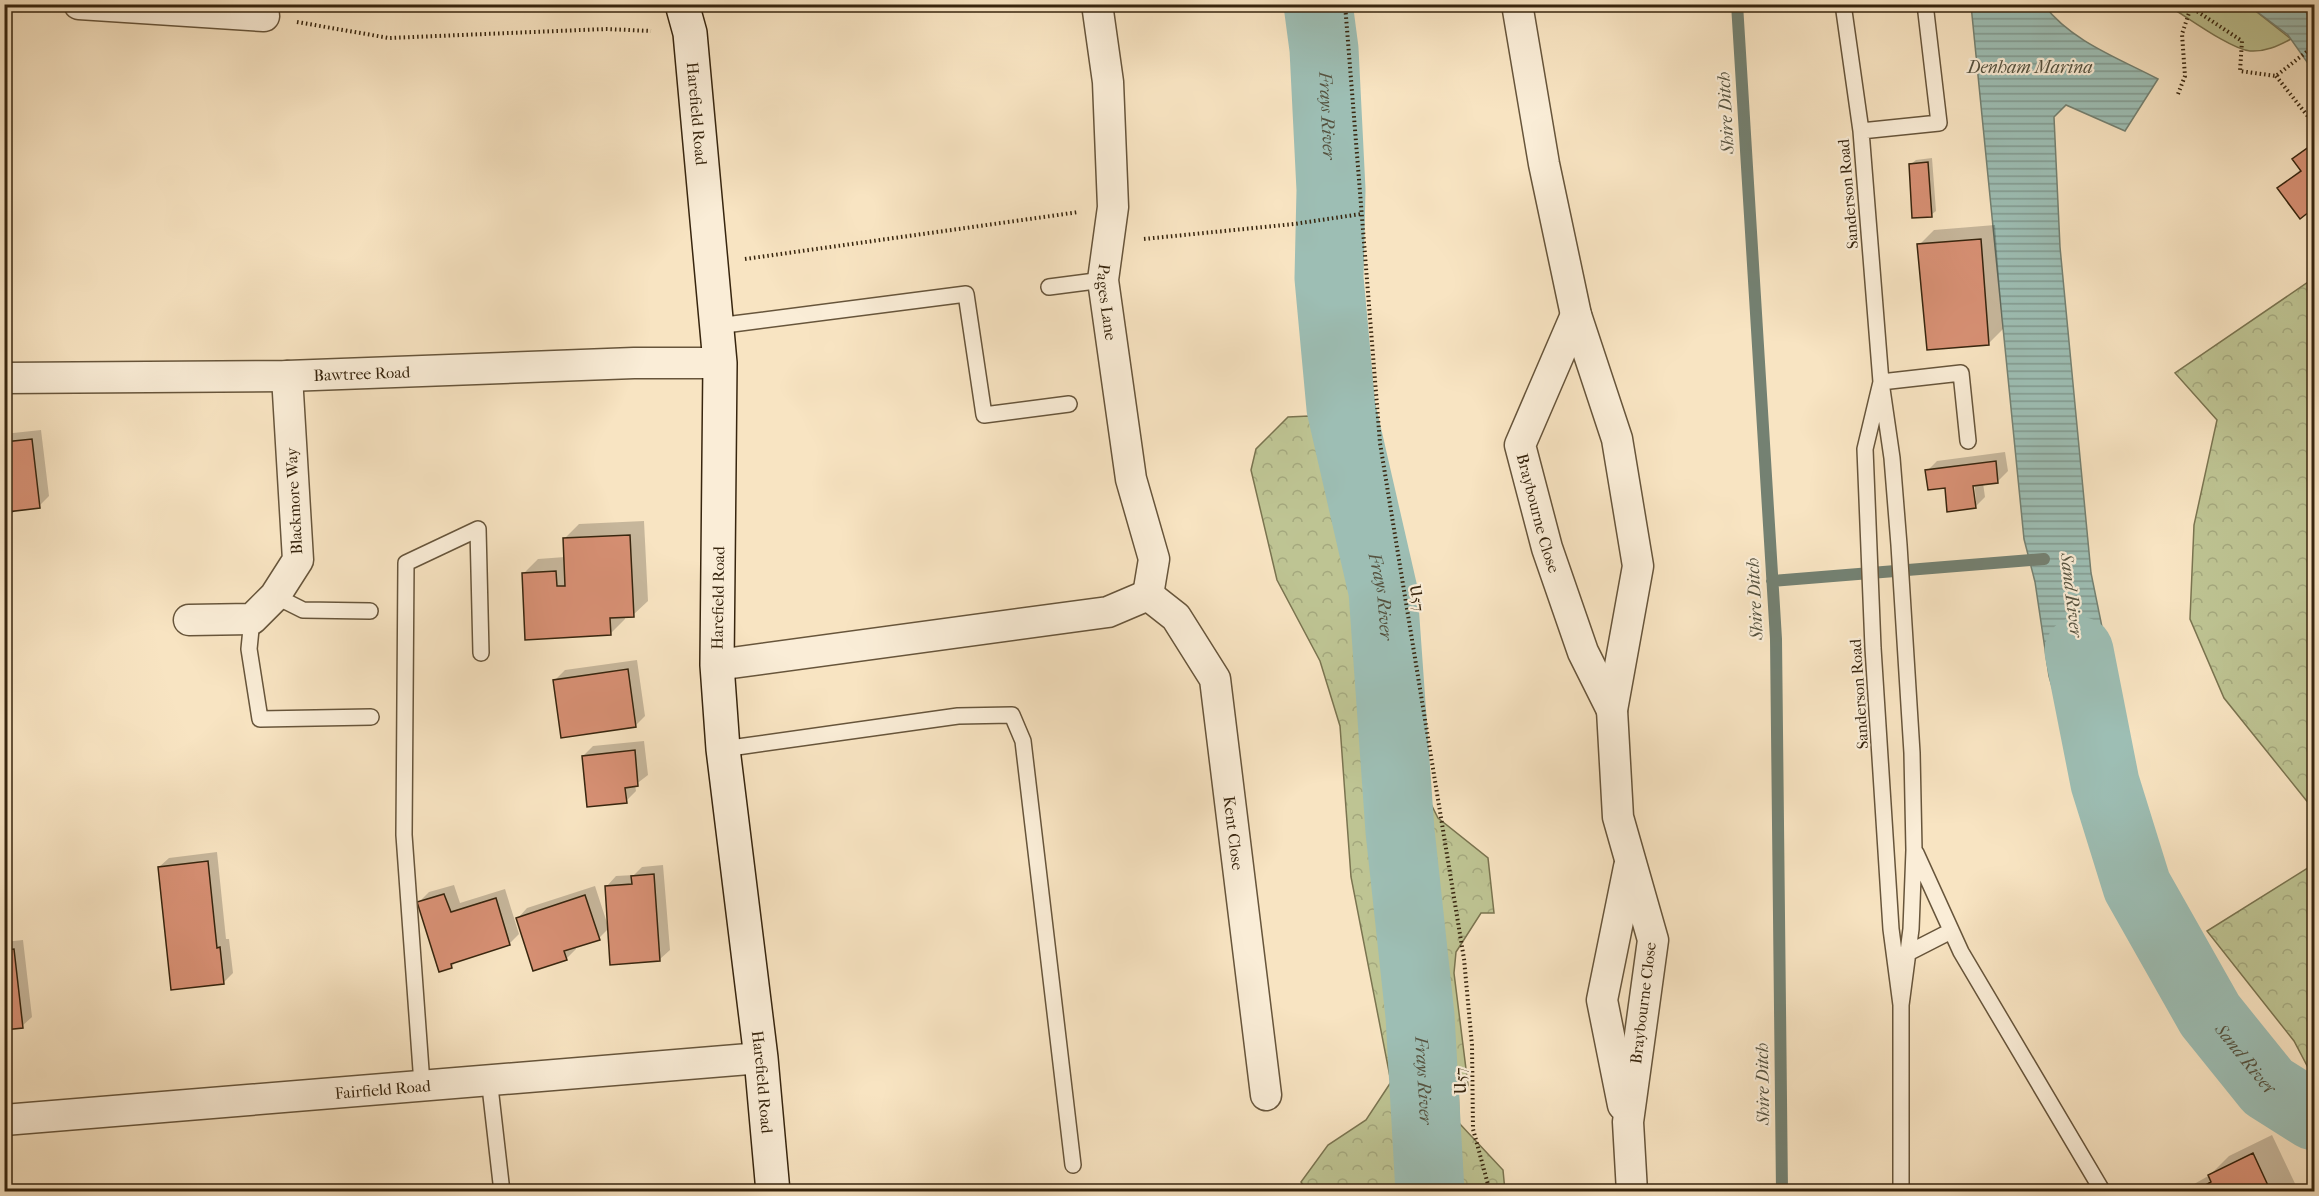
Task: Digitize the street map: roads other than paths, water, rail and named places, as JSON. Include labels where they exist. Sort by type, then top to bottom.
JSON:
[{"type":"main road","name":"Harefield Road","points":[[686,19],[720,363],[717,666],[723,749],[761,1058],[774,1191]]},
{"type":"street","points":[[79,4],[264,16]]},
{"type":"street","name":"Pages Lane","points":[[1097,4],[1108,82],[1113,207],[1110,243],[1103,280],[1131,479],[1154,559],[1148,595]]},
{"type":"street","name":"Braybourne Close","points":[[1517,4],[1544,164],[1576,315],[1617,439],[1638,566],[1612,710],[1618,817],[1653,940],[1628,1122],[1632,1191]]},
{"type":"street","name":"Braybourne Close","points":[[1576,315],[1520,446],[1547,548],[1583,652],[1612,710]]},
{"type":"street","name":"Bawtree Road","points":[[4,378],[286,376],[634,363],[720,363]]},
{"type":"street","name":"Blackmore Way","points":[[252,619],[275,596],[298,560],[286,376]]},
{"type":"street","points":[[717,666],[1108,612],[1148,595]]},
{"type":"street","name":"Kent Close","points":[[1148,595],[1176,617],[1215,679],[1266,1095]]},
{"type":"street","points":[[189,620],[252,619]]},
{"type":"street","points":[[1628,1122],[1602,1000],[1630,861]]},
{"type":"street","name":"Fairfield Road","points":[[4,1120],[489,1078],[761,1058]]},
{"type":"lane","name":"Sanderson Road","points":[[1843,4],[1861,131],[1881,382],[1892,458],[1912,753],[1914,850],[1908,953],[1901,1005]]},
{"type":"lane","points":[[1861,131],[1939,123],[1925,4]]},
{"type":"lane","points":[[1049,287],[1103,280]]},
{"type":"lane","points":[[717,326],[966,294],[984,415],[1069,404]]},
{"type":"lane","points":[[1881,382],[1961,373],[1968,441]]},
{"type":"lane","name":"Sanderson Road","points":[[1881,382],[1865,449],[1871,599],[1891,929],[1901,1005],[1901,1191]]},
{"type":"lane","points":[[422,1084],[404,835],[406,563],[478,529],[481,653]]},
{"type":"lane","points":[[275,596],[303,610],[370,611]]},
{"type":"lane","points":[[252,619],[249,649],[260,719],[371,717]]},
{"type":"lane","points":[[723,749],[958,716],[1012,715],[1023,741],[1073,1165]]},
{"type":"lane","points":[[1914,850],[1961,952],[2103,1191]]},
{"type":"lane","points":[[1908,953],[1951,931]]},
{"type":"lane","points":[[489,1078],[502,1191]]},
{"type":"water","name":"Denham Marina","points":[[1971,5],[2044,5],[2055,18],[2081,39],[2158,79],[2125,131],[2066,105],[2054,117],[2060,247],[2091,573],[2124,735],[2072,755],[2049,676],[2035,582],[2024,539]]},
{"type":"water","points":[[2248,5],[2302,5],[2314,26],[2314,72],[2288,35]]},
{"type":"waterway","name":"Frays River","points":[[1318,4],[1324,49],[1331,190],[1329,278],[1341,408],[1383,591],[1400,831],[1420,1016],[1430,1192]]},
{"type":"waterway","name":"Shire Ditch","points":[[1737,4],[1776,639],[1782,1192]]},
{"type":"waterway","points":[[1772,581],[2044,559]]},
{"type":"waterway","name":"Sand River","points":[[2079,651],[2105,783],[2137,886],[2210,1015],[2268,1087],[2314,1116]]}]
